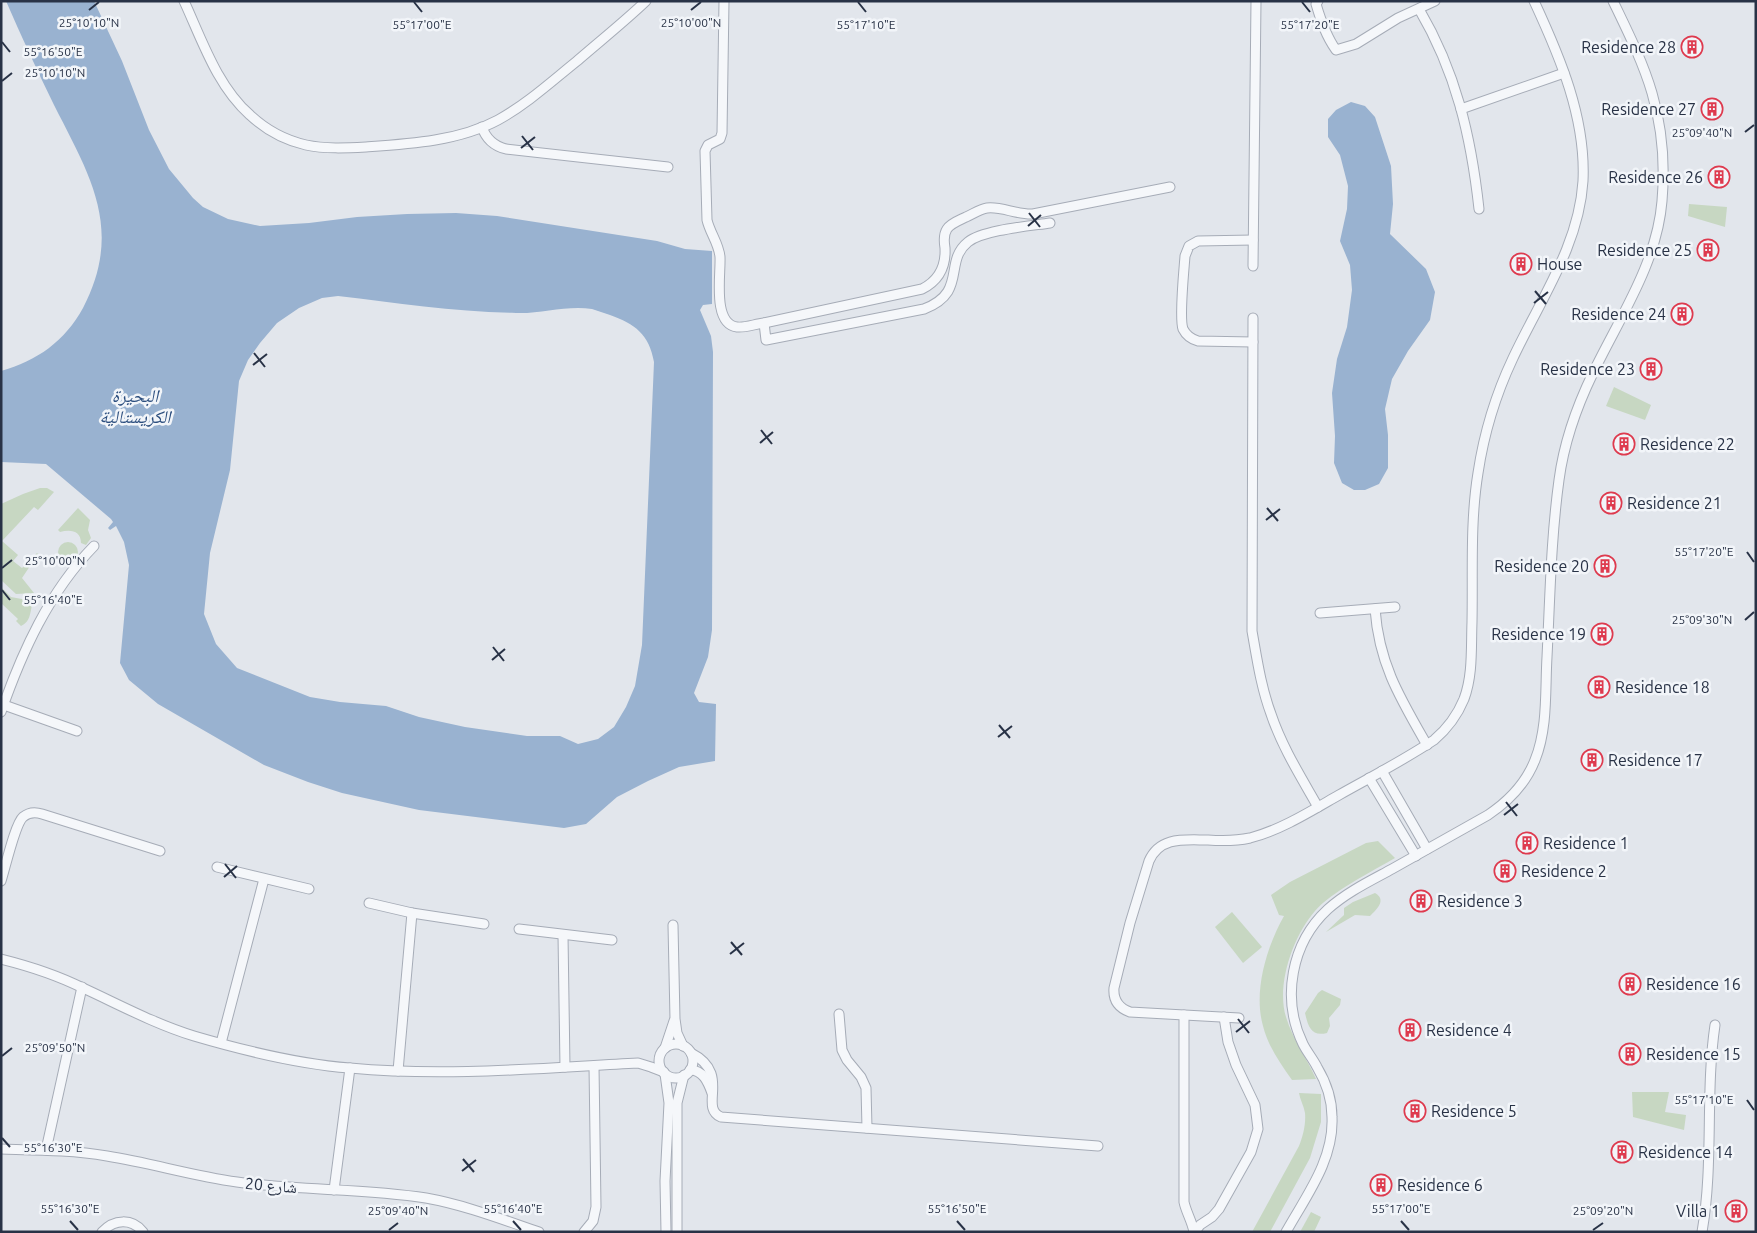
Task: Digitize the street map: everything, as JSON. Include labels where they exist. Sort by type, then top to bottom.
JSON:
[{"type":"street","points":[[184,1],[212,62],[229,92],[242,108],[259,123],[288,140],[326,148],[392,145],[447,137],[482,127],[510,113],[548,85],[646,1]]},
{"type":"street","points":[[724,1],[722,133],[720,139],[710,144],[706,149],[707,220],[719,253],[720,308],[723,319],[727,323],[737,327],[764,323],[916,291],[936,279],[942,269],[945,257],[944,236],[947,229],[952,224],[983,209],[997,208],[1019,214],[1033,214],[1170,187]]},
{"type":"street","points":[[1253,266],[1256,1]]},
{"type":"street","points":[[1318,1],[1316,4],[1321,21],[1328,39],[1336,50],[1356,44],[1398,18],[1435,1]]},
{"type":"street","points":[[1239,1018],[1130,1012],[1120,1006],[1114,996],[1122,954],[1151,857],[1158,848],[1172,841],[1232,840],[1257,836],[1274,830],[1427,745],[1442,733],[1464,699],[1469,679],[1475,494],[1481,454],[1497,396],[1513,358],[1567,250],[1580,209],[1583,174],[1581,138],[1576,109],[1564,73],[1534,1]]},
{"type":"street","points":[[1286,1232],[1322,1166],[1329,1147],[1332,1127],[1328,1092],[1299,1035],[1292,1011],[1291,986],[1297,956],[1312,928],[1328,909],[1364,884],[1499,807],[1519,787],[1536,758],[1542,738],[1553,525],[1564,455],[1586,387],[1648,263],[1662,200],[1662,149],[1653,94],[1613,1]]},
{"type":"street","points":[[1419,9],[1435,37],[1445,60],[1461,109],[1473,158],[1479,209]]},
{"type":"street","points":[[1461,109],[1564,73]]},
{"type":"street","points":[[482,127],[492,142],[506,149],[668,167]]},
{"type":"street","points":[[764,323],[766,340],[924,309],[935,304],[948,291],[954,280],[958,256],[969,241],[986,234],[1050,222]]},
{"type":"street","points":[[1253,342],[1202,342],[1194,340],[1185,332],[1182,320],[1185,256],[1189,246],[1198,241],[1254,240]]},
{"type":"street","points":[[1253,318],[1252,631],[1261,682],[1271,715],[1284,747],[1318,807]]},
{"type":"street","points":[[78,730],[2,709],[30,642],[50,603],[78,564],[94,546]]},
{"type":"street","points":[[1320,613],[1395,607]]},
{"type":"street","points":[[1376,609],[1378,638],[1391,680],[1427,745]]},
{"type":"street","points":[[1382,771],[1428,849]]},
{"type":"street","points":[[1369,778],[1416,856]]},
{"type":"street","points":[[1391,815],[1404,808]]},
{"type":"street","points":[[1,882],[19,822],[29,813],[36,812],[160,851]]},
{"type":"street","points":[[217,867],[309,890]]},
{"type":"street","points":[[221,1043],[264,879]]},
{"type":"street","points":[[369,903],[412,913],[484,924]]},
{"type":"street","points":[[398,1071],[412,913]]},
{"type":"street","points":[[673,924],[677,1033],[683,1046],[699,1057],[710,1069],[714,1084],[712,1094],[713,1111],[721,1117],[1098,1146]]},
{"type":"street","points":[[520,929],[564,936],[612,940]]},
{"type":"street","points":[[564,936],[566,1067]]},
{"type":"street","points":[[1,959],[23,964],[82,987],[135,1014],[168,1027],[270,1056],[350,1068],[398,1071],[485,1071],[638,1063],[674,1077],[694,1070],[702,1074],[712,1094]]},
{"type":"street","points":[[46,1150],[82,987]]},
{"type":"street","points":[[839,1014],[842,1050],[847,1060],[861,1077],[866,1088],[867,1128]]},
{"type":"street","points":[[1184,1015],[1184,1202],[1186,1210],[1191,1217],[1194,1232]]},
{"type":"street","points":[[1194,1232],[1220,1209],[1251,1152],[1258,1129],[1255,1105],[1234,1060],[1228,1042],[1224,1017]]},
{"type":"street","points":[[666,1232],[665,1181],[669,1103],[665,1073],[660,1065],[675,1019]]},
{"type":"street","points":[[1702,1232],[1706,1212],[1710,1072],[1715,1024]]},
{"type":"street","points":[[638,1063],[674,1044],[683,1046]]},
{"type":"street","points":[[677,1232],[677,1104],[693,1060],[691,1053]]},
{"type":"street","points":[[584,1232],[592,1221],[596,1207],[594,1066]]},
{"type":"street","points":[[334,1190],[350,1068]]},
{"type":"street","name":"شارع 20","points":[[1,1149],[46,1150],[105,1156],[236,1182],[276,1187],[403,1195],[436,1200],[476,1210],[539,1232]]},
{"type":"street","points":[[665,1181],[677,1181]]},
{"type":"street","points":[[1191,1217],[1206,1221]]},
{"type":"street","points":[[102,1231],[112,1224],[122,1221],[132,1223],[143,1232]]},
{"type":"green space","points":[[1689,204],[1727,207],[1725,227],[1688,216]]},
{"type":"green space","points":[[1614,387],[1651,405],[1645,420],[1606,406]]},
{"type":"green space","points":[[40,488],[47,488],[54,492],[38,510],[34,507],[2,541],[18,555],[13,561],[22,568],[38,554],[22,578],[34,593],[16,594],[1,580],[1,504]]},
{"type":"green space","points":[[78,508],[90,520],[88,530],[91,538],[86,545],[81,543],[77,533],[60,532],[58,530]]},
{"type":"green space","points":[[68,542],[75,545],[78,552],[75,559],[68,562],[61,559],[58,552],[61,545]]},
{"type":"green space","points":[[1,587],[11,597],[27,600],[32,605],[28,620],[21,626],[16,621],[18,619],[1,603]]},
{"type":"green space","points":[[1378,841],[1395,858],[1353,882],[1322,904],[1307,921],[1288,961],[1283,990],[1283,1004],[1286,1017],[1292,1033],[1316,1079],[1292,1080],[1271,1047],[1260,1012],[1263,969],[1272,941],[1284,916],[1279,915],[1271,895],[1290,882],[1366,843]]},
{"type":"green space","points":[[1375,893],[1379,896],[1381,902],[1370,916],[1355,915],[1326,932],[1344,915],[1344,908]]},
{"type":"green space","points":[[1232,912],[1262,947],[1243,963],[1215,927]]},
{"type":"green space","points":[[1322,990],[1341,999],[1340,1005],[1329,1018],[1330,1026],[1327,1033],[1322,1034],[1311,1029],[1305,1013]]},
{"type":"green space","points":[[1632,1092],[1669,1092],[1665,1112],[1686,1115],[1684,1130],[1633,1117]]},
{"type":"green space","points":[[1299,1093],[1321,1094],[1321,1122],[1310,1158],[1270,1232],[1252,1232],[1299,1146],[1304,1130],[1305,1117]]},
{"type":"green space","points":[[1311,1212],[1321,1217],[1314,1232],[1300,1232]]},
{"type":"water","name":"البحيرة الكريستالية","points":[[6,1],[94,1],[122,61],[149,130],[169,169],[203,207],[228,219],[260,226],[309,223],[357,217],[456,213],[497,216],[657,241],[685,249],[712,251],[712,304],[703,305],[700,310],[711,336],[713,352],[712,630],[708,657],[694,693],[699,702],[716,704],[715,761],[679,767],[617,797],[586,824],[564,828],[419,810],[342,793],[264,765],[158,704],[129,680],[120,663],[129,565],[124,542],[116,526],[110,530],[108,528],[113,522],[111,519],[46,464],[1,462],[1,371],[26,362],[38,355],[59,340],[68,330],[83,308],[95,280],[101,253],[101,228],[97,203],[90,180]],"holes":[[[338,296],[449,309],[494,312],[525,313],[573,308],[592,309],[619,318],[634,326],[649,344],[654,362],[642,645],[635,686],[626,707],[614,727],[598,739],[578,744],[560,736],[527,736],[465,727],[419,717],[386,706],[310,697],[237,668],[216,644],[204,614],[210,553],[230,470],[239,381],[248,360],[277,323],[299,308],[322,298]]]},
{"type":"water","points":[[1351,102],[1365,106],[1375,117],[1391,166],[1393,204],[1390,234],[1426,269],[1435,292],[1430,320],[1408,351],[1392,379],[1385,409],[1388,435],[1388,468],[1379,484],[1365,490],[1354,490],[1342,483],[1334,463],[1335,436],[1332,393],[1337,359],[1347,327],[1352,290],[1350,265],[1340,241],[1347,209],[1348,186],[1340,155],[1328,137],[1328,119],[1336,110]]},
{"type":"place","name":"Residence 28","points":[[1692,47]]},
{"type":"place","name":"Residence 27","points":[[1712,109]]},
{"type":"place","name":"Residence 26","points":[[1719,177]]},
{"type":"place","name":"Residence 25","points":[[1708,250]]},
{"type":"place","name":"House","points":[[1521,264]]},
{"type":"place","name":"Residence 24","points":[[1682,314]]},
{"type":"place","name":"Residence 23","points":[[1651,369]]},
{"type":"place","name":"Residence 22","points":[[1624,444]]},
{"type":"place","name":"Residence 21","points":[[1611,503]]},
{"type":"place","name":"Residence 20","points":[[1605,566]]},
{"type":"place","name":"Residence 19","points":[[1602,634]]},
{"type":"place","name":"Residence 18","points":[[1599,687]]},
{"type":"place","name":"Residence 17","points":[[1592,760]]},
{"type":"place","name":"Residence 1","points":[[1527,843]]},
{"type":"place","name":"Residence 2","points":[[1505,871]]},
{"type":"place","name":"Residence 3","points":[[1421,901]]},
{"type":"place","name":"Residence 16","points":[[1630,984]]},
{"type":"place","name":"Residence 4","points":[[1410,1030]]},
{"type":"place","name":"Residence 15","points":[[1630,1054]]},
{"type":"place","name":"Residence 5","points":[[1415,1111]]},
{"type":"place","name":"Residence 14","points":[[1622,1152]]},
{"type":"place","name":"Residence 6","points":[[1381,1185]]},
{"type":"place","name":"Villa 1","points":[[1736,1211]]}]
